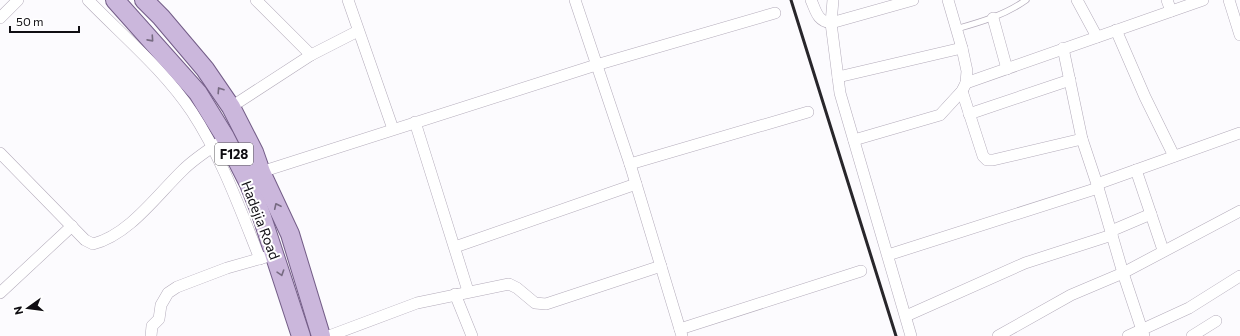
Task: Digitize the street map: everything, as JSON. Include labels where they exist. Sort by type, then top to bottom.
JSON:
[{"type":"main road","name":"Hadejia Road","points":[[116,0],[198,93],[219,143],[249,184],[268,251],[301,336]]},
{"type":"main road","name":"Hadejia Road","points":[[144,0],[161,17],[205,69],[231,107],[254,152],[261,172],[290,234],[321,336]]},
{"type":"main road","points":[[268,251],[290,234]]},
{"type":"street","points":[[0,18],[18,0]]},
{"type":"street","points":[[0,153],[85,240],[93,244],[104,241],[117,233],[160,195],[182,171],[219,143],[166,79],[88,0]]},
{"type":"street","points":[[256,0],[310,55]]},
{"type":"street","points":[[348,0],[394,129]]},
{"type":"street","points":[[575,0],[630,164],[681,332],[861,271]]},
{"type":"street","points":[[811,0],[819,18],[824,22],[831,23],[913,0]]},
{"type":"street","points":[[833,0],[831,23],[840,93],[911,336]]},
{"type":"street","points":[[948,0],[967,71],[964,87],[969,114],[983,156],[987,160],[993,160],[1082,140]]},
{"type":"street","points":[[1077,0],[1096,38]]},
{"type":"street","points":[[1167,0],[1171,11]]},
{"type":"street","points":[[854,140],[940,115],[964,87],[1007,69],[1203,0]]},
{"type":"street","points":[[1229,0],[1240,35]]},
{"type":"street","points":[[261,172],[596,65],[775,13]]},
{"type":"street","points":[[993,18],[1007,69]]},
{"type":"street","points":[[1116,30],[1145,97],[1174,156]]},
{"type":"street","points":[[231,107],[310,55],[358,31]]},
{"type":"street","points":[[838,77],[962,48]]},
{"type":"street","points":[[1064,48],[1082,140],[1098,186],[1123,273],[1143,333]]},
{"type":"street","points":[[969,114],[1070,80]]},
{"type":"street","points":[[630,164],[808,112]]},
{"type":"street","points":[[415,122],[468,291]]},
{"type":"street","points":[[888,255],[1098,186],[1136,170],[1240,133]]},
{"type":"street","points":[[1136,170],[1163,250]]},
{"type":"street","points":[[455,246],[636,184]]},
{"type":"street","points":[[998,336],[1071,295],[1123,273],[1163,250],[1240,211]]},
{"type":"street","points":[[906,316],[1025,263],[1111,233],[1151,214]]},
{"type":"street","points":[[0,293],[72,226]]},
{"type":"street","points":[[148,335],[152,326],[159,319],[161,305],[168,293],[200,278],[268,251]]},
{"type":"street","points":[[329,336],[417,303],[468,291],[509,284],[536,302],[546,304],[661,266]]},
{"type":"street","points":[[1128,336],[1143,333],[1189,308],[1240,276]]},
{"type":"street","points":[[455,294],[472,336]]},
{"type":"street","points":[[1192,336],[1216,321]]},
{"type":"lane","points":[[956,29],[993,18],[1014,8],[1026,0]]},
{"type":"railway","points":[[791,0],[896,336]]}]
